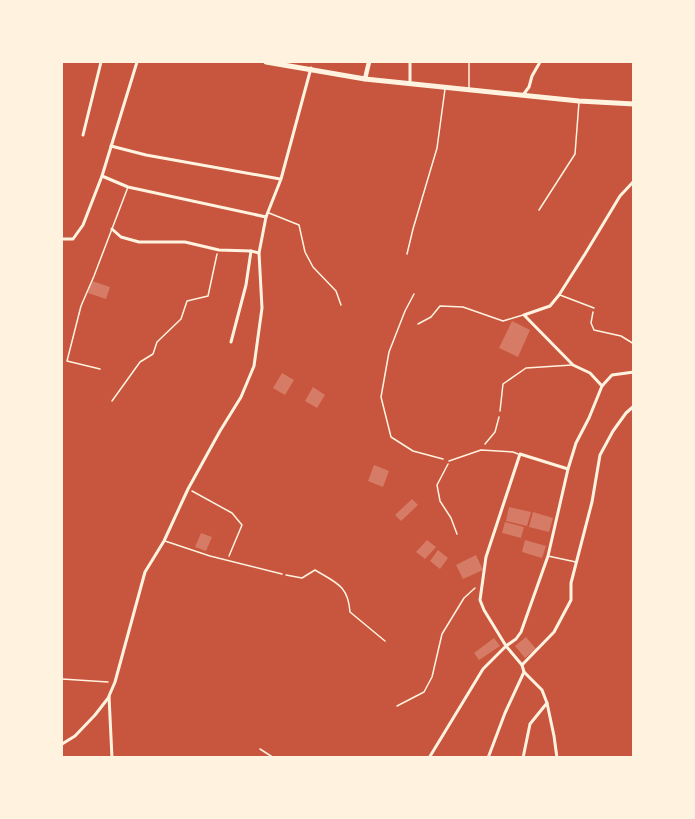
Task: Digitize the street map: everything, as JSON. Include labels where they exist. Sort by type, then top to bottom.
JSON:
[{"type":"main road","points":[[266,62],[288,63],[365,79],[633,105]]},
{"type":"street","points":[[83,135],[101,62]]},
{"type":"street","points":[[62,239],[73,239],[83,225],[102,176],[137,62]]},
{"type":"street","points":[[365,79],[369,62]]},
{"type":"street","points":[[410,62],[410,84]]},
{"type":"street","points":[[523,95],[540,62]]},
{"type":"street","points":[[62,744],[75,736],[109,696],[115,682],[145,572],[164,541],[188,489],[220,430],[241,398],[254,366],[262,308],[259,253],[266,214],[281,179],[310,68]]},
{"type":"street","points":[[111,146],[146,155],[281,179]]},
{"type":"street","points":[[102,176],[128,187],[266,214]]},
{"type":"street","points":[[602,387],[590,373],[573,365],[524,315],[550,306],[559,295],[620,196],[633,181]]},
{"type":"street","points":[[112,229],[121,237],[139,242],[185,243],[219,250],[259,253]]},
{"type":"street","points":[[231,342],[246,285],[251,251]]},
{"type":"street","points":[[429,758],[483,669],[521,632],[548,556],[576,443],[602,387],[612,375],[633,372]]},
{"type":"street","points":[[522,665],[554,632],[571,600],[571,583],[592,502],[600,455],[613,431],[633,406]]},
{"type":"street","points":[[557,758],[555,736],[542,690],[524,672],[522,665],[506,645],[480,600],[486,557],[520,454],[568,469]]},
{"type":"street","points":[[488,758],[505,712],[524,672]]},
{"type":"street","points":[[109,696],[112,758]]},
{"type":"street","points":[[523,758],[531,724],[547,703]]},
{"type":"lane","points":[[469,90],[470,62]]},
{"type":"lane","points":[[407,254],[437,148],[445,88]]},
{"type":"lane","points":[[539,210],[575,154],[579,101]]},
{"type":"lane","points":[[100,369],[67,361],[81,306],[128,187]]},
{"type":"lane","points":[[266,214],[299,225],[305,252],[314,267],[336,291],[341,305]]},
{"type":"lane","points":[[559,295],[594,308]]},
{"type":"lane","points":[[418,324],[431,317],[440,306],[464,307],[503,321],[524,315]]},
{"type":"lane","points":[[500,411],[503,384],[526,368],[573,365]]},
{"type":"lane","points":[[449,461],[481,450],[520,454]]},
{"type":"lane","points":[[164,541],[282,574]]},
{"type":"lane","points":[[548,556],[576,562]]},
{"type":"path","points":[[112,401],[140,362],[153,354],[158,342],[181,319],[187,301],[208,296],[219,250]]},
{"type":"path","points":[[414,294],[389,352],[381,397],[391,437],[413,451],[449,461],[437,485],[440,501],[451,518],[457,534]]},
{"type":"path","points":[[594,308],[591,323],[594,330],[621,336],[633,344]]},
{"type":"path","points":[[481,450],[495,432],[500,411]]},
{"type":"path","points":[[188,489],[232,513],[242,525],[228,560]]},
{"type":"path","points":[[282,574],[302,578],[315,570],[343,588],[349,599],[350,612],[385,641]]},
{"type":"path","points":[[397,706],[424,692],[432,677],[442,634],[464,598],[482,581]]},
{"type":"path","points":[[62,679],[115,682]]},
{"type":"path","points":[[260,749],[274,758]]},
{"type":"building","points":[[92,281],[110,287],[106,299],[88,293]]},
{"type":"building","points":[[512,321],[530,330],[518,357],[499,348]]},
{"type":"building","points":[[282,373],[294,380],[285,395],[273,388]]},
{"type":"building","points":[[313,387],[325,395],[317,408],[305,401]]},
{"type":"building","points":[[374,465],[389,471],[383,487],[368,481]]},
{"type":"building","points":[[412,499],[418,505],[401,521],[395,515]]},
{"type":"building","points":[[509,507],[531,512],[527,526],[506,521]]},
{"type":"building","points":[[533,512],[553,518],[549,532],[529,527]]},
{"type":"building","points":[[505,522],[524,527],[521,538],[502,533]]},
{"type":"building","points":[[201,533],[212,537],[206,551],[195,547]]},
{"type":"building","points":[[427,540],[436,547],[425,559],[416,552]]},
{"type":"building","points":[[525,540],[546,546],[542,558],[522,552]]},
{"type":"building","points":[[438,550],[448,558],[440,569],[430,561]]},
{"type":"building","points":[[476,555],[483,570],[463,579],[456,565]]},
{"type":"building","points":[[526,637],[536,649],[525,658],[515,646]]},
{"type":"building","points":[[494,638],[500,646],[479,660],[474,653]]}]
